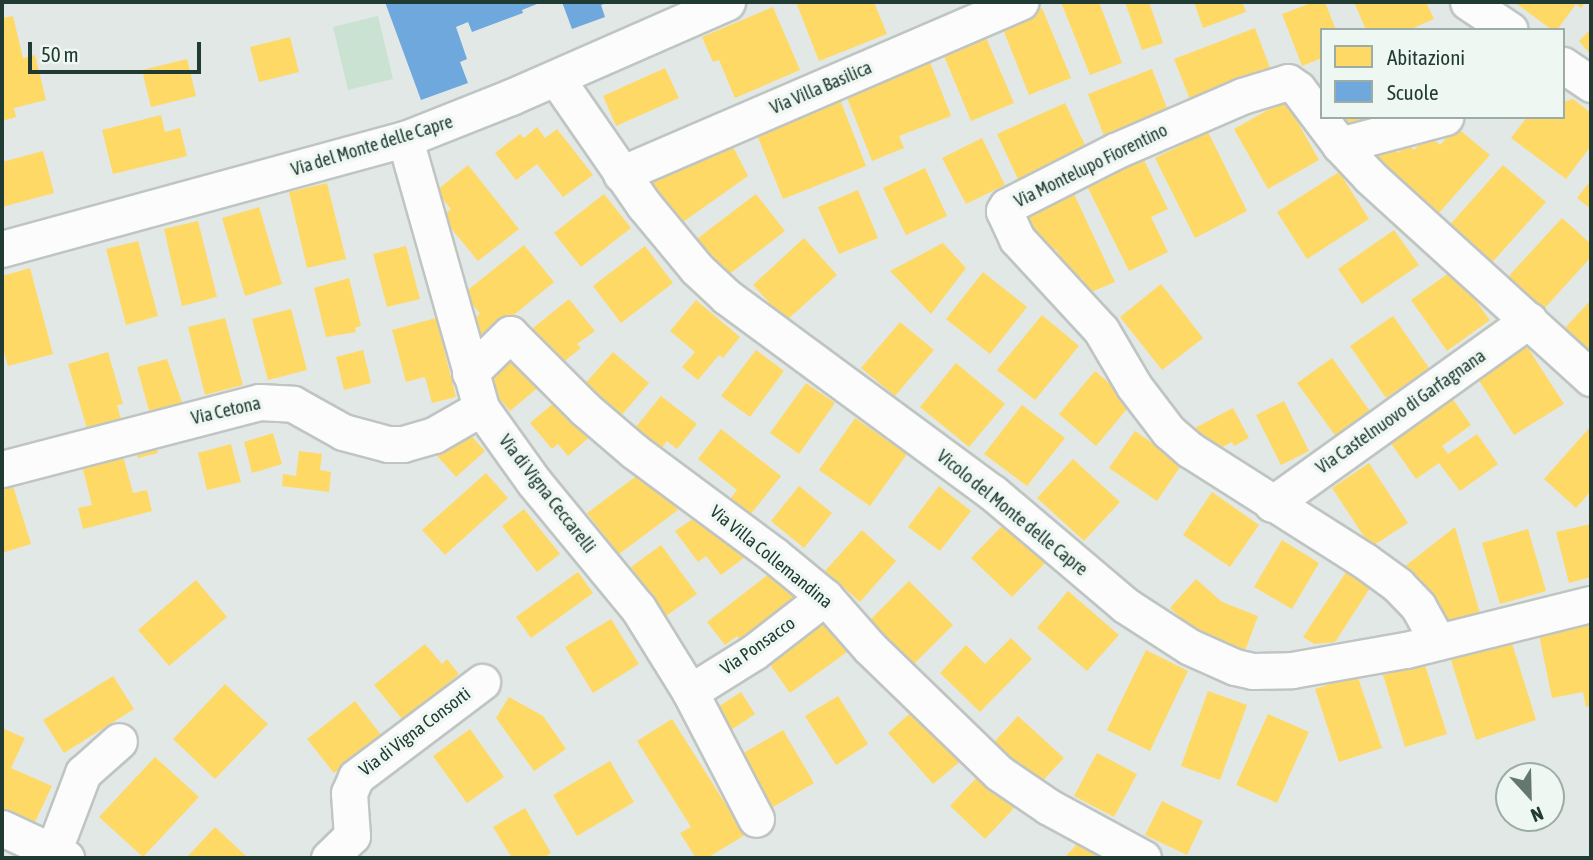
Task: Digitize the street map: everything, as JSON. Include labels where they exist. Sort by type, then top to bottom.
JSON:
[{"type":"street","name":"Via del Monte delle Capre","points":[[2,249],[405,139],[556,78],[727,2]]},
{"type":"street","name":"Via Villa Basilica","points":[[621,174],[1021,2]]},
{"type":"street","points":[[1468,2],[1507,28]]},
{"type":"street","name":"Vicolo del Monte delle Capre","points":[[556,78],[621,174],[674,242],[727,297],[993,493],[1125,605],[1190,647],[1235,667],[1274,671],[1381,655],[1591,604]]},
{"type":"street","name":"Via Montelupo Fiorentino","points":[[1320,118],[1298,89],[1288,82],[1276,83],[1115,151],[1007,206],[1004,211],[1017,239],[1101,330],[1134,386],[1169,432],[1190,450],[1366,561],[1398,585],[1418,606],[1438,642]]},
{"type":"street","name":"Via Montelupo Fiorentino","points":[[1320,119],[1370,177],[1591,377]]},
{"type":"street","points":[[1340,145],[1438,119]]},
{"type":"street","name":"Via di Vigna Ceccarelli","points":[[405,139],[481,408],[534,482],[638,608],[690,692],[756,819]]},
{"type":"street","name":"Via Castelnuovo di Garfagnana","points":[[1272,504],[1530,320]]},
{"type":"street","name":"Via Villa Collemandina","points":[[470,373],[510,334],[585,409],[635,452],[774,555],[825,597],[870,648],[999,773],[1049,807],[1143,858]]},
{"type":"street","name":"Via Cetona","points":[[2,469],[259,402],[293,404],[343,432],[388,444],[403,444],[434,435],[481,408]]},
{"type":"street","name":"Via Ponsacco","points":[[690,692],[754,652],[825,597]]},
{"type":"street","name":"Via di Vigna Consorti","points":[[329,858],[352,836],[349,793],[356,777],[482,682]]},
{"type":"street","points":[[2,828],[60,855],[83,773],[120,741]]},
{"type":"green space","points":[[378,16],[393,79],[348,90],[333,27]]},
{"type":"building: Abitazioni","points":[[796,2],[874,2],[887,34],[819,61]]},
{"type":"building: Abitazioni","points":[[1061,2],[1099,2],[1122,63],[1090,75]]},
{"type":"building: Abitazioni","points":[[1125,2],[1149,2],[1163,43],[1142,50]]},
{"type":"building: Abitazioni","points":[[1194,2],[1242,2],[1246,12],[1203,28]]},
{"type":"building: Abitazioni","points":[[1314,2],[1325,2],[1335,28],[1320,28],[1320,59],[1302,66],[1282,14]]},
{"type":"building: Abitazioni","points":[[1354,2],[1426,2],[1434,19],[1414,28],[1365,28]]},
{"type":"building: Abitazioni","points":[[1514,2],[1586,2],[1581,8],[1576,4],[1558,28],[1549,28]]},
{"type":"building: Abitazioni","points":[[773,7],[800,70],[735,98],[719,60],[713,62],[702,37]]},
{"type":"building: Abitazioni","points":[[1042,8],[1071,78],[1029,95],[1001,24]]},
{"type":"building: Abitazioni","points":[[13,16],[23,58],[35,55],[46,100],[14,108],[16,117],[2,121],[2,18]]},
{"type":"building: Abitazioni","points":[[1255,28],[1273,76],[1193,107],[1174,59]]},
{"type":"building: Abitazioni","points":[[1591,29],[1591,55],[1579,41]]},
{"type":"building: Abitazioni","points":[[984,33],[1014,103],[971,121],[942,51]]},
{"type":"building: Abitazioni","points":[[290,37],[299,72],[259,82],[250,47]]},
{"type":"building: Abitazioni","points":[[928,57],[951,116],[899,136],[904,148],[872,161],[844,90]]},
{"type":"building: Abitazioni","points":[[187,59],[196,96],[151,107],[142,70]]},
{"type":"building: Abitazioni","points":[[665,68],[679,98],[616,126],[603,96]]},
{"type":"building: Abitazioni","points":[[1152,69],[1168,111],[1104,136],[1088,94]]},
{"type":"building: Abitazioni","points":[[837,92],[866,166],[783,199],[753,125]]},
{"type":"building: Abitazioni","points":[[1573,99],[1591,113],[1591,146],[1566,179],[1511,138],[1525,119],[1565,119],[1565,101]]},
{"type":"building: Abitazioni","points":[[1285,100],[1319,160],[1268,189],[1234,129]]},
{"type":"building: Abitazioni","points":[[1065,103],[1086,147],[1018,179],[997,134]]},
{"type":"building: Abitazioni","points":[[161,115],[165,132],[180,128],[187,156],[113,174],[102,130]]},
{"type":"building: Abitazioni","points":[[1330,119],[1368,119],[1336,133]]},
{"type":"building: Abitazioni","points":[[537,127],[545,138],[557,129],[593,175],[563,197],[537,164],[516,180],[495,153],[520,134],[524,138]]},
{"type":"building: Abitazioni","points":[[1456,127],[1490,155],[1431,222],[1358,158],[1388,144],[1398,153],[1406,143],[1414,150],[1428,135],[1440,145]]},
{"type":"building: Abitazioni","points":[[1208,132],[1247,211],[1195,238],[1155,158]]},
{"type":"building: Abitazioni","points":[[982,138],[1005,185],[966,204],[942,158]]},
{"type":"building: Abitazioni","points":[[730,141],[748,176],[683,222],[644,178]]},
{"type":"building: Abitazioni","points":[[43,151],[54,193],[2,207],[2,162]]},
{"type":"building: Abitazioni","points":[[1142,156],[1168,209],[1151,217],[1168,252],[1129,271],[1086,184]]},
{"type":"building: Abitazioni","points":[[468,165],[519,229],[478,261],[441,216],[451,209],[436,191]]},
{"type":"building: Abitazioni","points":[[1503,165],[1546,202],[1489,266],[1447,228]]},
{"type":"building: Abitazioni","points":[[925,168],[947,216],[906,235],[883,188]]},
{"type":"building: Abitazioni","points":[[1339,172],[1369,219],[1307,259],[1277,212]]},
{"type":"building: Abitazioni","points":[[1591,180],[1591,209],[1577,198]]},
{"type":"building: Abitazioni","points":[[327,183],[346,259],[307,268],[289,192]]},
{"type":"building: Abitazioni","points":[[858,190],[878,238],[839,254],[818,207]]},
{"type":"building: Abitazioni","points":[[604,194],[631,228],[581,267],[554,233]]},
{"type":"building: Abitazioni","points":[[756,194],[785,231],[723,279],[694,241]]},
{"type":"building: Abitazioni","points":[[1074,194],[1115,282],[1089,293],[1082,278],[1072,284],[1056,249],[1045,254],[1027,216]]},
{"type":"building: Abitazioni","points":[[259,207],[282,284],[245,296],[222,218]]},
{"type":"building: Abitazioni","points":[[1562,218],[1591,244],[1591,257],[1543,310],[1507,278]]},
{"type":"building: Abitazioni","points":[[198,221],[217,297],[182,306],[164,229]]},
{"type":"building: Abitazioni","points":[[1394,230],[1419,265],[1362,304],[1338,269]]},
{"type":"building: Abitazioni","points":[[804,238],[837,275],[786,321],[753,285]]},
{"type":"building: Abitazioni","points":[[138,241],[158,316],[126,325],[106,249]]},
{"type":"building: Abitazioni","points":[[943,243],[966,268],[931,314],[890,271]]},
{"type":"building: Abitazioni","points":[[524,245],[554,282],[477,345],[463,327],[480,314],[464,293]]},
{"type":"building: Abitazioni","points":[[406,246],[420,299],[387,307],[373,254]]},
{"type":"building: Abitazioni","points":[[645,246],[673,283],[621,323],[593,286]]},
{"type":"building: Abitazioni","points":[[30,268],[53,354],[8,366],[2,345],[2,276]]},
{"type":"building: Abitazioni","points":[[1453,270],[1490,320],[1447,351],[1411,300]]},
{"type":"building: Abitazioni","points":[[983,272],[1027,307],[990,354],[946,319]]},
{"type":"building: Abitazioni","points":[[349,278],[361,326],[355,328],[356,332],[326,337],[314,288]]},
{"type":"building: Abitazioni","points":[[1161,284],[1203,338],[1162,370],[1120,317]]},
{"type":"building: Abitazioni","points":[[569,299],[595,331],[577,344],[581,348],[561,364],[533,328]]},
{"type":"building: Abitazioni","points":[[696,300],[740,337],[723,358],[719,355],[698,380],[682,367],[695,352],[670,331]]},
{"type":"building: Abitazioni","points":[[1591,300],[1591,359],[1562,331]]},
{"type":"building: Abitazioni","points":[[291,309],[307,370],[268,380],[252,319]]},
{"type":"building: Abitazioni","points":[[1042,315],[1079,346],[1035,400],[997,370]]},
{"type":"building: Abitazioni","points":[[1393,316],[1429,368],[1386,398],[1350,346]]},
{"type":"building: Abitazioni","points":[[225,318],[243,385],[205,395],[188,327]]},
{"type":"building: Abitazioni","points":[[436,318],[456,397],[432,403],[425,377],[406,382],[392,330]]},
{"type":"building: Abitazioni","points":[[900,322],[934,350],[895,396],[861,368]]},
{"type":"building: Abitazioni","points":[[1526,345],[1564,404],[1514,435],[1476,376]]},
{"type":"building: Abitazioni","points":[[508,347],[541,385],[510,411],[478,373]]},
{"type":"building: Abitazioni","points":[[363,350],[371,383],[344,390],[336,357]]},
{"type":"building: Abitazioni","points":[[756,350],[784,371],[750,417],[721,396]]},
{"type":"building: Abitazioni","points":[[108,352],[123,404],[117,405],[122,423],[88,432],[68,364]]},
{"type":"building: Abitazioni","points":[[613,352],[649,383],[619,418],[583,386]]},
{"type":"building: Abitazioni","points":[[1332,358],[1372,414],[1337,438],[1297,383]]},
{"type":"building: Abitazioni","points":[[167,359],[183,405],[150,414],[137,367]]},
{"type":"building: Abitazioni","points":[[956,363],[1005,404],[969,447],[920,407]]},
{"type":"building: Abitazioni","points":[[1095,371],[1132,403],[1096,446],[1059,414]]},
{"type":"building: Abitazioni","points":[[806,383],[835,403],[799,454],[770,433]]},
{"type":"building: Abitazioni","points":[[562,396],[594,433],[568,456],[558,444],[552,449],[530,423]]},
{"type":"building: Abitazioni","points":[[661,396],[697,424],[677,449],[667,441],[661,449],[635,428]]},
{"type":"building: Abitazioni","points":[[1452,398],[1471,425],[1442,446],[1448,454],[1477,434],[1498,464],[1460,491],[1439,463],[1416,479],[1390,442]]},
{"type":"building: Abitazioni","points":[[1284,401],[1309,451],[1281,465],[1256,415]]},
{"type":"building: Abitazioni","points":[[1022,405],[1065,438],[1027,486],[984,454]]},
{"type":"building: Abitazioni","points":[[1233,408],[1249,438],[1234,446],[1232,442],[1207,455],[1193,429]]},
{"type":"building: Abitazioni","points":[[855,418],[907,454],[870,506],[819,470]]},
{"type":"building: Abitazioni","points":[[1591,426],[1591,491],[1576,508],[1544,479]]},
{"type":"building: Abitazioni","points":[[721,429],[781,476],[750,515],[730,499],[737,490],[698,459]]},
{"type":"building: Abitazioni","points":[[467,431],[485,451],[456,477],[432,450]]},
{"type":"building: Abitazioni","points":[[1135,431],[1182,464],[1157,501],[1109,468]]},
{"type":"building: Abitazioni","points":[[273,433],[282,464],[252,473],[244,442]]},
{"type":"building: Abitazioni","points":[[154,438],[158,453],[138,458],[134,443]]},
{"type":"building: Abitazioni","points":[[231,444],[241,482],[207,490],[198,453]]},
{"type":"building: Abitazioni","points":[[299,451],[322,454],[320,470],[331,472],[329,492],[282,486],[283,474],[296,476]]},
{"type":"building: Abitazioni","points":[[123,456],[133,493],[147,490],[152,511],[83,529],[78,508],[92,505],[82,466]]},
{"type":"building: Abitazioni","points":[[1073,459],[1120,502],[1084,541],[1037,498]]},
{"type":"building: Abitazioni","points":[[1369,463],[1408,523],[1371,547],[1332,488]]},
{"type":"building: Abitazioni","points":[[647,468],[678,510],[619,554],[587,513]]},
{"type":"building: Abitazioni","points":[[486,473],[508,498],[445,555],[422,530]]},
{"type":"building: Abitazioni","points":[[13,486],[31,544],[2,553],[2,489]]},
{"type":"building: Abitazioni","points":[[799,486],[832,513],[804,548],[771,521]]},
{"type":"building: Abitazioni","points":[[939,486],[971,511],[940,551],[908,527]]},
{"type":"building: Abitazioni","points":[[1212,492],[1259,525],[1230,567],[1183,535]]},
{"type":"building: Abitazioni","points":[[524,509],[560,554],[537,572],[502,526]]},
{"type":"building: Abitazioni","points":[[706,510],[745,557],[721,575],[706,556],[698,562],[675,531]]},
{"type":"building: Abitazioni","points":[[1004,524],[1045,563],[1012,597],[971,558]]},
{"type":"building: Abitazioni","points":[[1591,524],[1591,577],[1569,583],[1556,532]]},
{"type":"building: Abitazioni","points":[[1455,527],[1480,613],[1435,625],[1426,595],[1404,567]]},
{"type":"building: Abitazioni","points":[[1528,529],[1546,591],[1500,604],[1482,543]]},
{"type":"building: Abitazioni","points":[[862,530],[896,561],[860,602],[825,571]]},
{"type":"building: Abitazioni","points":[[1282,540],[1319,563],[1292,609],[1254,587]]},
{"type":"building: Abitazioni","points":[[661,545],[697,594],[666,616],[631,567]]},
{"type":"building: Abitazioni","points":[[783,563],[813,601],[748,651],[737,636],[725,645],[707,622]]},
{"type":"building: Abitazioni","points":[[1348,569],[1372,585],[1335,642],[1314,644],[1303,637]]},
{"type":"building: Abitazioni","points":[[578,572],[593,593],[531,638],[516,617]]},
{"type":"building: Abitazioni","points":[[1196,579],[1222,602],[1258,616],[1245,651],[1198,633],[1170,608]]},
{"type":"building: Abitazioni","points":[[196,580],[227,617],[169,666],[138,630]]},
{"type":"building: Abitazioni","points":[[909,581],[953,625],[912,666],[868,622]]},
{"type":"building: Abitazioni","points":[[1068,591],[1119,635],[1087,671],[1037,628]]},
{"type":"building: Abitazioni","points":[[822,609],[850,650],[790,693],[761,652]]},
{"type":"building: Abitazioni","points":[[611,619],[639,664],[593,693],[565,647]]},
{"type":"building: Abitazioni","points":[[1591,619],[1591,706],[1586,707],[1583,692],[1552,698],[1538,630]]},
{"type":"building: Abitazioni","points":[[1011,638],[1032,659],[980,712],[940,673],[966,645],[985,664]]},
{"type":"building: Abitazioni","points":[[1511,640],[1536,720],[1476,740],[1451,660]]},
{"type":"building: Abitazioni","points":[[425,644],[442,664],[447,659],[459,674],[403,720],[374,685]]},
{"type":"building: Abitazioni","points":[[1146,650],[1188,671],[1150,751],[1107,730]]},
{"type":"building: Abitazioni","points":[[1424,662],[1447,734],[1405,747],[1383,675]]},
{"type":"building: Abitazioni","points":[[1357,675],[1382,748],[1339,762],[1315,689]]},
{"type":"building: Abitazioni","points":[[113,676],[134,709],[64,753],[43,720]]},
{"type":"building: Abitazioni","points":[[225,684],[268,724],[215,779],[173,739]]},
{"type":"building: Abitazioni","points":[[1208,691],[1247,705],[1220,780],[1181,766]]},
{"type":"building: Abitazioni","points":[[741,692],[755,714],[722,736],[707,714]]},
{"type":"building: Abitazioni","points":[[838,696],[868,744],[836,765],[805,716]]},
{"type":"building: Abitazioni","points":[[509,697],[543,716],[566,749],[534,771],[496,718]]},
{"type":"building: Abitazioni","points":[[355,701],[381,735],[334,773],[307,739]]},
{"type":"building: Abitazioni","points":[[916,708],[962,760],[933,784],[888,733]]},
{"type":"building: Abitazioni","points":[[1268,714],[1309,732],[1277,803],[1236,785]]},
{"type":"building: Abitazioni","points":[[1018,716],[1064,758],[1033,791],[987,750]]},
{"type":"building: Abitazioni","points":[[672,719],[745,835],[707,858],[696,858],[680,833],[691,827],[637,741]]},
{"type":"building: Abitazioni","points":[[2,728],[25,738],[11,768],[52,786],[34,824],[2,809]]},
{"type":"building: Abitazioni","points":[[470,729],[504,777],[467,803],[433,756]]},
{"type":"building: Abitazioni","points":[[783,730],[814,783],[766,811],[735,758]]},
{"type":"building: Abitazioni","points":[[1097,753],[1137,774],[1114,817],[1074,796]]},
{"type":"building: Abitazioni","points":[[155,757],[199,797],[143,857],[99,817]]},
{"type":"building: Abitazioni","points":[[610,761],[634,802],[577,836],[553,795]]},
{"type":"building: Abitazioni","points":[[980,774],[1015,807],[985,839],[950,806]]},
{"type":"building: Abitazioni","points":[[1162,801],[1203,821],[1187,855],[1145,835]]},
{"type":"building: Abitazioni","points":[[525,808],[551,853],[543,858],[512,858],[493,827]]},
{"type":"building: Abitazioni","points":[[215,827],[248,858],[187,857]]},
{"type":"building: Abitazioni","points":[[1080,841],[1098,858],[1064,858]]},
{"type":"building: Scuole","points":[[385,2],[542,2],[522,10],[523,13],[472,32],[468,22],[456,27],[467,59],[460,62],[468,83],[421,100]]},
{"type":"building: Scuole","points":[[562,2],[609,2],[601,5],[605,17],[572,29]]}]
